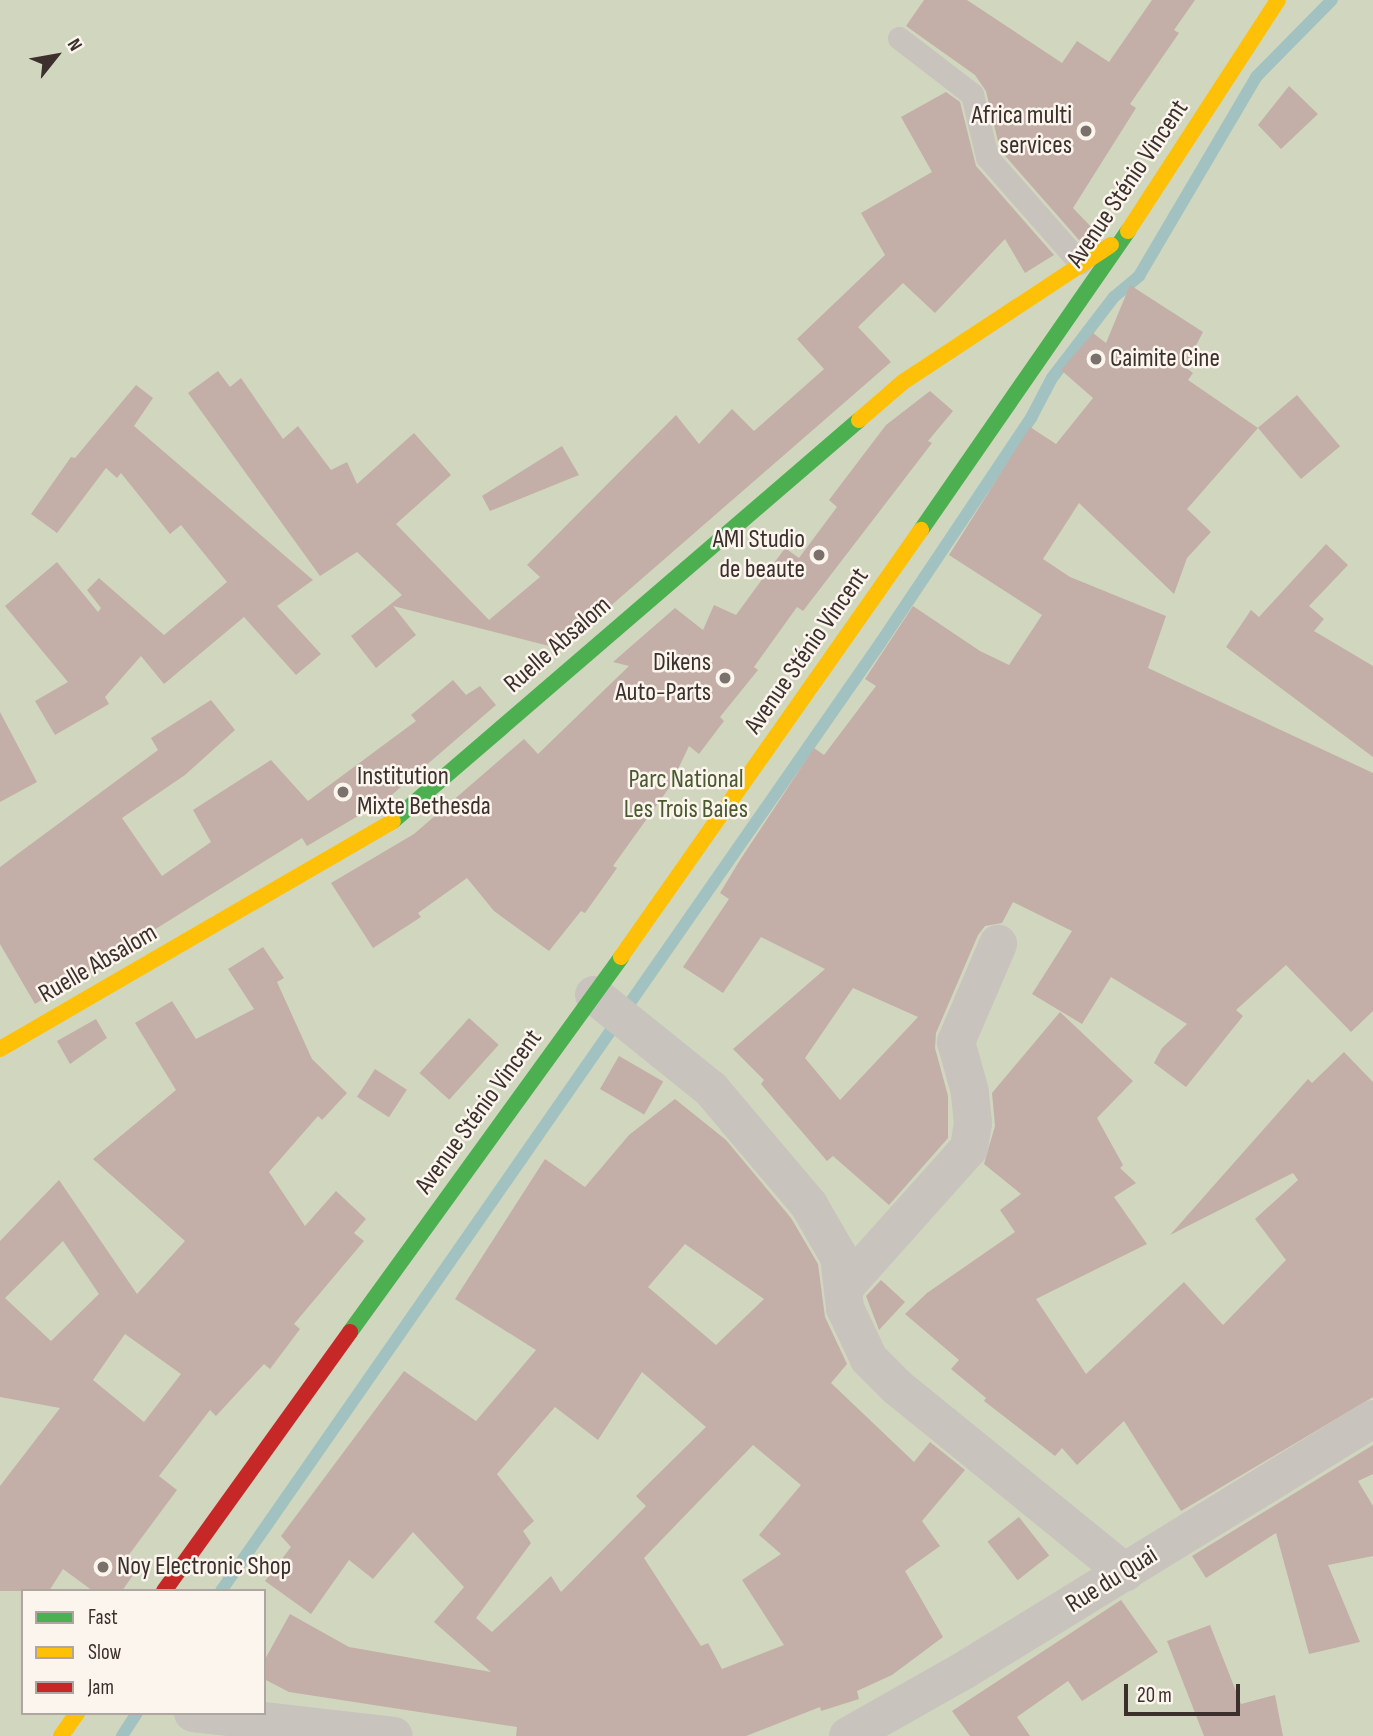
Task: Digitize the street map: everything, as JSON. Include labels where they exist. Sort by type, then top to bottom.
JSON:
[{"type":"main road","name":"Avenue Sténio Vincent","points":[[165,1589],[594,995],[1122,239],[1278,0]]},
{"type":"main road","name":"Ruelle Absalom","points":[[0,1049],[400,817],[903,382],[1080,263],[1122,239]]},
{"type":"main road","points":[[61,1736],[76,1715]]},
{"type":"street","points":[[843,1289],[969,1148],[973,1124],[970,1092],[956,1042],[998,944]]},
{"type":"street","points":[[594,995],[711,1088],[809,1205],[839,1257],[845,1308],[869,1359],[897,1387],[1125,1572]]},
{"type":"street","name":"Rue du Quai","points":[[848,1736],[1125,1572],[1373,1419]]},
{"type":"street","points":[[210,1715],[394,1736]]},
{"type":"lane","points":[[899,38],[972,94],[987,157],[1080,263]]},
{"type":"green space","name":"Parc National Les Trois Baies","points":[[0,0],[1373,0],[1373,1736],[0,1736]]},
{"type":"building","points":[[924,0],[967,0],[1062,63],[1077,41],[1109,62],[1152,0],[1195,0],[1174,30],[1179,33],[1130,104],[1136,108],[1073,208],[1094,230],[1079,240],[1000,150],[986,91],[975,75],[906,26]]},
{"type":"building","points":[[1289,86],[1318,114],[1281,149],[1258,125]]},
{"type":"building","points":[[946,92],[960,102],[976,166],[1054,255],[1025,273],[1005,239],[935,313],[903,283],[858,327],[891,362],[561,649],[393,606],[416,635],[376,668],[351,636],[402,595],[357,552],[320,576],[188,393],[218,371],[230,387],[241,378],[283,439],[298,426],[331,470],[347,462],[357,484],[414,433],[451,475],[396,524],[489,620],[540,577],[527,565],[676,415],[699,444],[732,409],[754,431],[824,369],[797,339],[885,255],[861,213],[932,172],[901,117]]},
{"type":"building","points":[[1130,285],[1203,332],[1185,367],[1193,373],[1188,380],[1258,428],[1187,509],[1211,532],[1187,558],[1174,594],[1079,503],[1043,559],[1070,577],[1166,616],[1148,668],[1373,773],[1373,1011],[1351,1032],[1286,965],[1236,1010],[1243,1016],[1186,1087],[1154,1063],[1162,1048],[1187,1024],[1111,977],[1082,1024],[1032,994],[1072,931],[1013,902],[1002,923],[985,926],[978,935],[936,1033],[935,1048],[948,1096],[948,1138],[889,1205],[833,1156],[827,1161],[761,1084],[764,1080],[733,1049],[825,969],[761,937],[723,993],[683,967],[729,899],[720,893],[814,748],[824,755],[876,686],[865,679],[913,606],[980,651],[1009,665],[1042,615],[949,555],[1030,427],[1056,444],[1093,398],[1061,370],[1093,333],[1106,343]],"holes":[[[853,988],[918,1017],[840,1100],[805,1058]]]},
{"type":"building","points":[[136,385],[153,398],[134,426],[313,580],[277,606],[321,654],[296,675],[244,617],[164,684],[141,656],[105,697],[109,704],[55,735],[35,701],[68,682],[5,606],[57,562],[98,612],[101,608],[87,590],[99,578],[164,635],[227,582],[181,525],[170,534],[121,473],[117,478],[106,468],[57,533],[31,514],[71,457],[75,458]]},
{"type":"building","points":[[930,391],[953,411],[928,441],[932,443],[803,611],[797,607],[754,667],[758,670],[720,717],[724,721],[699,754],[689,746],[669,788],[613,866],[617,868],[585,913],[581,911],[549,951],[494,911],[467,878],[418,913],[421,917],[373,948],[331,883],[414,834],[524,739],[538,754],[629,666],[613,662],[675,608],[703,630],[714,605],[736,615],[785,548],[799,558],[837,507],[829,500],[886,425]]},
{"type":"building","points":[[1297,395],[1340,446],[1301,479],[1258,428]]},
{"type":"building","points":[[562,446],[579,475],[490,511],[482,496]]},
{"type":"building","points":[[1326,544],[1348,565],[1309,606],[1324,619],[1314,631],[1373,666],[1373,757],[1226,647],[1251,610],[1259,617]]},
{"type":"building","points":[[453,680],[466,695],[480,686],[496,705],[387,799],[307,846],[302,838],[35,1004],[0,944],[0,867],[158,750],[151,738],[211,700],[235,730],[185,775],[122,818],[162,876],[211,842],[193,810],[271,760],[308,801],[416,721],[411,715]]},
{"type":"building","points":[[0,712],[37,782],[0,802]]},
{"type":"building","points":[[263,947],[284,978],[277,982],[312,1059],[347,1093],[322,1120],[318,1116],[269,1172],[305,1226],[336,1191],[366,1219],[354,1233],[364,1241],[294,1324],[300,1329],[270,1369],[264,1364],[216,1416],[210,1410],[159,1476],[177,1490],[128,1556],[140,1565],[123,1589],[90,1589],[63,1569],[50,1589],[0,1591],[0,1486],[60,1408],[0,1397],[0,1241],[59,1180],[137,1294],[185,1241],[93,1159],[176,1090],[135,1023],[172,1001],[196,1039],[254,1009],[228,969]],"holes":[[[63,1241],[99,1294],[51,1341],[5,1298]],[[125,1334],[181,1374],[144,1422],[93,1380]]]},
{"type":"building","points":[[1060,1012],[1133,1081],[1097,1118],[1123,1165],[1120,1168],[1136,1183],[1114,1197],[1147,1244],[1036,1299],[1086,1374],[1184,1282],[1223,1325],[1286,1260],[1255,1219],[1298,1180],[1293,1173],[1170,1235],[1308,1079],[1312,1083],[1344,1052],[1373,1082],[1373,1397],[1181,1511],[1124,1421],[1077,1465],[1062,1448],[1055,1456],[984,1401],[986,1398],[951,1369],[959,1360],[905,1314],[927,1293],[1015,1232],[1000,1210],[1021,1194],[984,1164],[995,1126],[992,1093]]},
{"type":"building","points":[[469,1018],[499,1045],[449,1100],[419,1073]]},
{"type":"building","points":[[96,1019],[107,1038],[70,1064],[57,1041]]},
{"type":"building","points":[[619,1056],[663,1082],[644,1114],[600,1089]]},
{"type":"building","points":[[375,1069],[407,1090],[389,1117],[357,1097]]},
{"type":"building","points":[[675,1099],[726,1140],[791,1218],[818,1264],[825,1317],[847,1364],[831,1383],[914,1462],[930,1442],[965,1470],[922,1521],[940,1546],[905,1571],[943,1637],[892,1675],[857,1691],[859,1699],[821,1711],[820,1707],[746,1736],[516,1736],[517,1727],[289,1692],[266,1680],[266,1657],[290,1614],[349,1647],[491,1672],[434,1622],[464,1587],[413,1532],[373,1579],[349,1560],[311,1614],[265,1581],[291,1547],[281,1536],[404,1371],[476,1421],[536,1350],[455,1299],[545,1159],[585,1187],[629,1135]],"holes":[[[685,1244],[764,1299],[716,1345],[648,1287]],[[642,1372],[706,1427],[636,1496],[646,1506],[561,1592],[551,1576],[492,1632],[476,1618],[531,1543],[523,1531],[534,1521],[497,1474],[555,1407],[598,1440]],[[753,1445],[801,1485],[759,1535],[781,1554],[742,1580],[784,1645],[722,1669],[708,1643],[701,1646],[644,1558]]]},
{"type":"building","points":[[881,1280],[905,1302],[879,1330],[866,1296]]},
{"type":"building","points":[[1373,1445],[1373,1474],[1358,1481],[1373,1506],[1373,1556],[1328,1565],[1360,1642],[1309,1654],[1276,1533],[1206,1578],[1192,1556]]},
{"type":"building","points":[[1019,1517],[1049,1556],[1018,1580],[987,1542]]},
{"type":"building","points":[[1121,1600],[1158,1652],[1082,1701],[1068,1681],[1017,1717],[1030,1736],[970,1736],[952,1711]]},
{"type":"building","points":[[1210,1625],[1241,1704],[1275,1695],[1283,1736],[1204,1736],[1167,1641]]},
{"type":"waterway","points":[[222,1589],[881,642],[1031,418],[1052,378],[1114,297],[1139,276],[1256,77],[1332,0]]},
{"type":"waterway","points":[[122,1736],[136,1715]]},
{"type":"traffic: fast","points":[[921,530],[1128,231]]},
{"type":"traffic: fast","points":[[393,821],[859,420]]},
{"type":"traffic: fast","points":[[350,1332],[621,957]]},
{"type":"traffic: slow","points":[[1128,231],[1278,0]]},
{"type":"traffic: slow","points":[[859,420],[903,382],[1111,245]]},
{"type":"traffic: slow","points":[[621,957],[921,530]]},
{"type":"traffic: slow","points":[[0,1049],[393,821]]},
{"type":"traffic: slow","points":[[61,1736],[76,1715]]},
{"type":"traffic: jam","points":[[165,1589],[350,1332]]},
{"type":"place","name":"Africa multi services","points":[[1086,131]]},
{"type":"place","name":"Caimite Cine","points":[[1096,359]]},
{"type":"place","name":"AMI Studio de beaute","points":[[819,555]]},
{"type":"place","name":"Dikens Auto-Parts","points":[[725,678]]},
{"type":"place","name":"Institution Mixte Bethesda","points":[[343,792]]},
{"type":"place","name":"Noy Electronic Shop","points":[[103,1567]]}]
